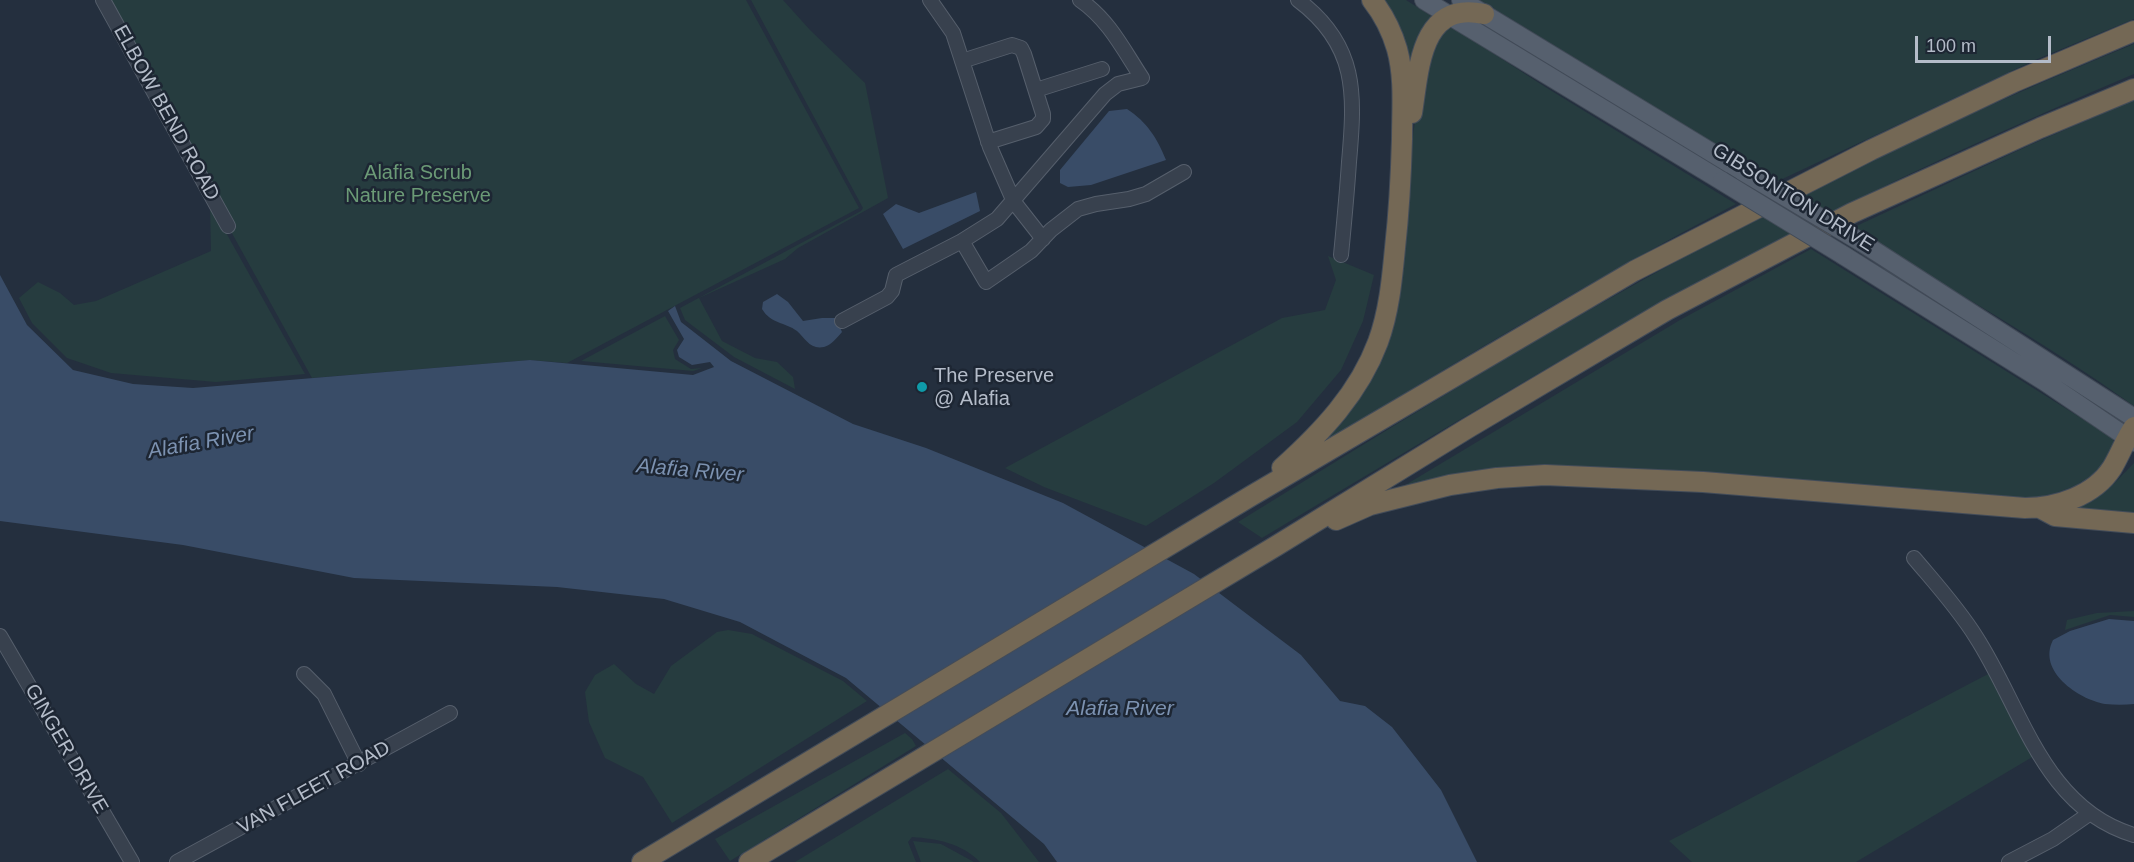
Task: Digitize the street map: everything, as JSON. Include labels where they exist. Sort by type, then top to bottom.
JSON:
[{"type":"highway","points":[[1251,496],[1306,447],[1340,409],[1361,377],[1378,343],[1390,301],[1401,175],[1402,89],[1400,65],[1391,33],[1372,0]]},
{"type":"highway","points":[[1401,175],[1423,52],[1430,32],[1457,6],[1478,22]]},
{"type":"highway","points":[[642,862],[1251,496],[1665,254],[1871,150],[2014,82],[2134,31]]},
{"type":"highway","points":[[749,862],[1667,310],[1852,213],[2040,128],[2134,89]]},
{"type":"highway","points":[[2107,474],[2132,431]]},
{"type":"highway","points":[[1281,542],[1370,506],[1410,494],[1497,478],[1545,475],[1703,482],[2040,508],[2067,502],[2134,457]]},
{"type":"highway","points":[[2040,508],[2055,516],[2134,523]]},
{"type":"main road","points":[[1424,0],[1457,6]]},
{"type":"main road","name":"GIBSONTON DRIVE","points":[[1478,22],[1742,171],[1861,242],[2132,431]]},
{"type":"main road","name":"GIBSONTON DRIVE","points":[[1478,22],[1722,181],[2052,387],[2132,431]]},
{"type":"street","name":"ELBOW BEND ROAD","points":[[103,0],[228,226]]},
{"type":"street","points":[[930,0],[953,33],[988,142],[1014,202],[1043,239]]},
{"type":"street","points":[[842,321],[887,297],[892,291],[896,275],[962,241],[997,219],[1105,94],[1119,84],[1142,78],[1112,30],[1096,11],[1080,0]]},
{"type":"street","points":[[1298,0],[1319,18],[1341,49],[1348,66],[1353,114],[1341,255]]},
{"type":"street","points":[[962,61],[1004,46],[1017,46],[1024,54],[1036,90],[1043,114],[1040,124],[988,142]]},
{"type":"street","points":[[1036,90],[1102,69]]},
{"type":"street","points":[[962,241],[986,282],[1031,251],[1060,222],[1078,209],[1146,194],[1184,172]]},
{"type":"street","points":[[1914,558],[1976,637],[2038,753],[2062,789],[2089,814],[2134,835]]},
{"type":"street","name":"GINGER DRIVE","points":[[0,636],[132,862]]},
{"type":"street","points":[[304,674],[324,694],[359,764]]},
{"type":"street","name":"VAN FLEET ROAD","points":[[177,862],[450,713]]},
{"type":"street","points":[[2009,862],[2053,839],[2089,814]]},
{"type":"green space","name":"Alafia Scrub Nature Preserve","points":[[103,0],[746,0],[859,208],[567,363],[530,360],[312,378]]},
{"type":"green space","points":[[751,0],[783,0],[810,30],[865,83],[888,198],[798,248],[785,259],[699,298],[722,341],[755,358],[777,362],[793,377],[795,389],[734,357],[685,320],[680,308],[863,208]]},
{"type":"green space","points":[[1377,0],[1406,0],[1433,17],[1413,74]]},
{"type":"green space","points":[[1480,0],[2134,0],[2134,19],[2035,60],[1776,182]]},
{"type":"green space","points":[[1449,25],[1736,204],[1579,290],[1323,443],[1318,440],[1365,375],[1407,174],[1424,62],[1429,46]]},
{"type":"green space","points":[[2134,44],[2134,74],[1952,154],[1774,242],[1580,349],[1262,538],[1238,522],[1494,366],[1709,244],[1889,152],[2011,96]]},
{"type":"green space","points":[[2134,100],[2134,406],[2030,336],[1850,229],[2030,145]]},
{"type":"green space","points":[[210,204],[305,374],[216,382],[111,373],[67,358],[32,323],[19,298],[38,282],[60,293],[74,305],[96,301],[211,251]]},
{"type":"green space","points":[[1811,249],[2113,438],[2112,447],[2102,465],[2075,486],[2053,494],[2031,498],[1677,471],[1397,490],[1680,320]]},
{"type":"green space","points":[[1328,256],[1374,275],[1363,321],[1341,370],[1297,422],[1214,483],[1146,526],[1044,487],[1005,468],[1282,318],[1325,310],[1336,280]]},
{"type":"green space","points":[[665,316],[679,340],[673,350],[675,359],[691,369],[702,368],[693,371],[581,361]]},
{"type":"green space","points":[[2134,463],[2134,518],[2071,511],[2099,496]]},
{"type":"green space","points":[[2134,611],[2134,617],[2110,615],[2065,630],[2067,620],[2097,613]]},
{"type":"green space","points":[[728,630],[752,634],[843,681],[867,701],[672,823],[643,777],[605,758],[589,722],[585,692],[595,675],[614,664],[636,684],[654,694],[671,666],[717,632]]},
{"type":"green space","points":[[1990,673],[2034,756],[1856,862],[1692,862],[1669,841]]},
{"type":"green space","points":[[905,733],[916,746],[730,861],[715,839]]},
{"type":"green space","points":[[948,769],[1001,813],[1039,862],[980,862],[965,850],[949,843],[912,837],[908,842],[916,862],[795,862]]},
{"type":"green space","points":[[913,841],[941,844],[974,862],[921,862]]},
{"type":"water","points":[[1127,109],[1151,131],[1166,160],[1091,185],[1068,187],[1060,183],[1060,170],[1109,111]]},
{"type":"water","points":[[976,192],[980,211],[903,249],[883,214],[896,204],[919,213]]},
{"type":"water","name":"Alafia River","points":[[0,275],[27,325],[73,370],[133,384],[193,388],[530,360],[693,375],[714,367],[710,362],[692,365],[679,357],[677,350],[684,339],[668,311],[675,306],[681,322],[731,361],[853,424],[926,448],[1063,503],[1194,574],[1301,655],[1340,701],[1365,706],[1392,727],[1441,790],[1477,862],[1057,862],[1044,844],[846,678],[740,622],[664,599],[557,587],[354,578],[183,545],[0,521]]},
{"type":"water","points":[[777,294],[788,302],[803,321],[836,318],[842,332],[827,346],[811,345],[797,331],[770,318],[762,309],[763,302]]},
{"type":"water","points":[[2109,619],[2134,621],[2134,704],[2105,704],[2083,696],[2063,682],[2055,673],[2051,662],[2050,651],[2053,640],[2070,631]]},
{"type":"place","name":"The Preserve @ Alafia","points":[[922,387]]}]
